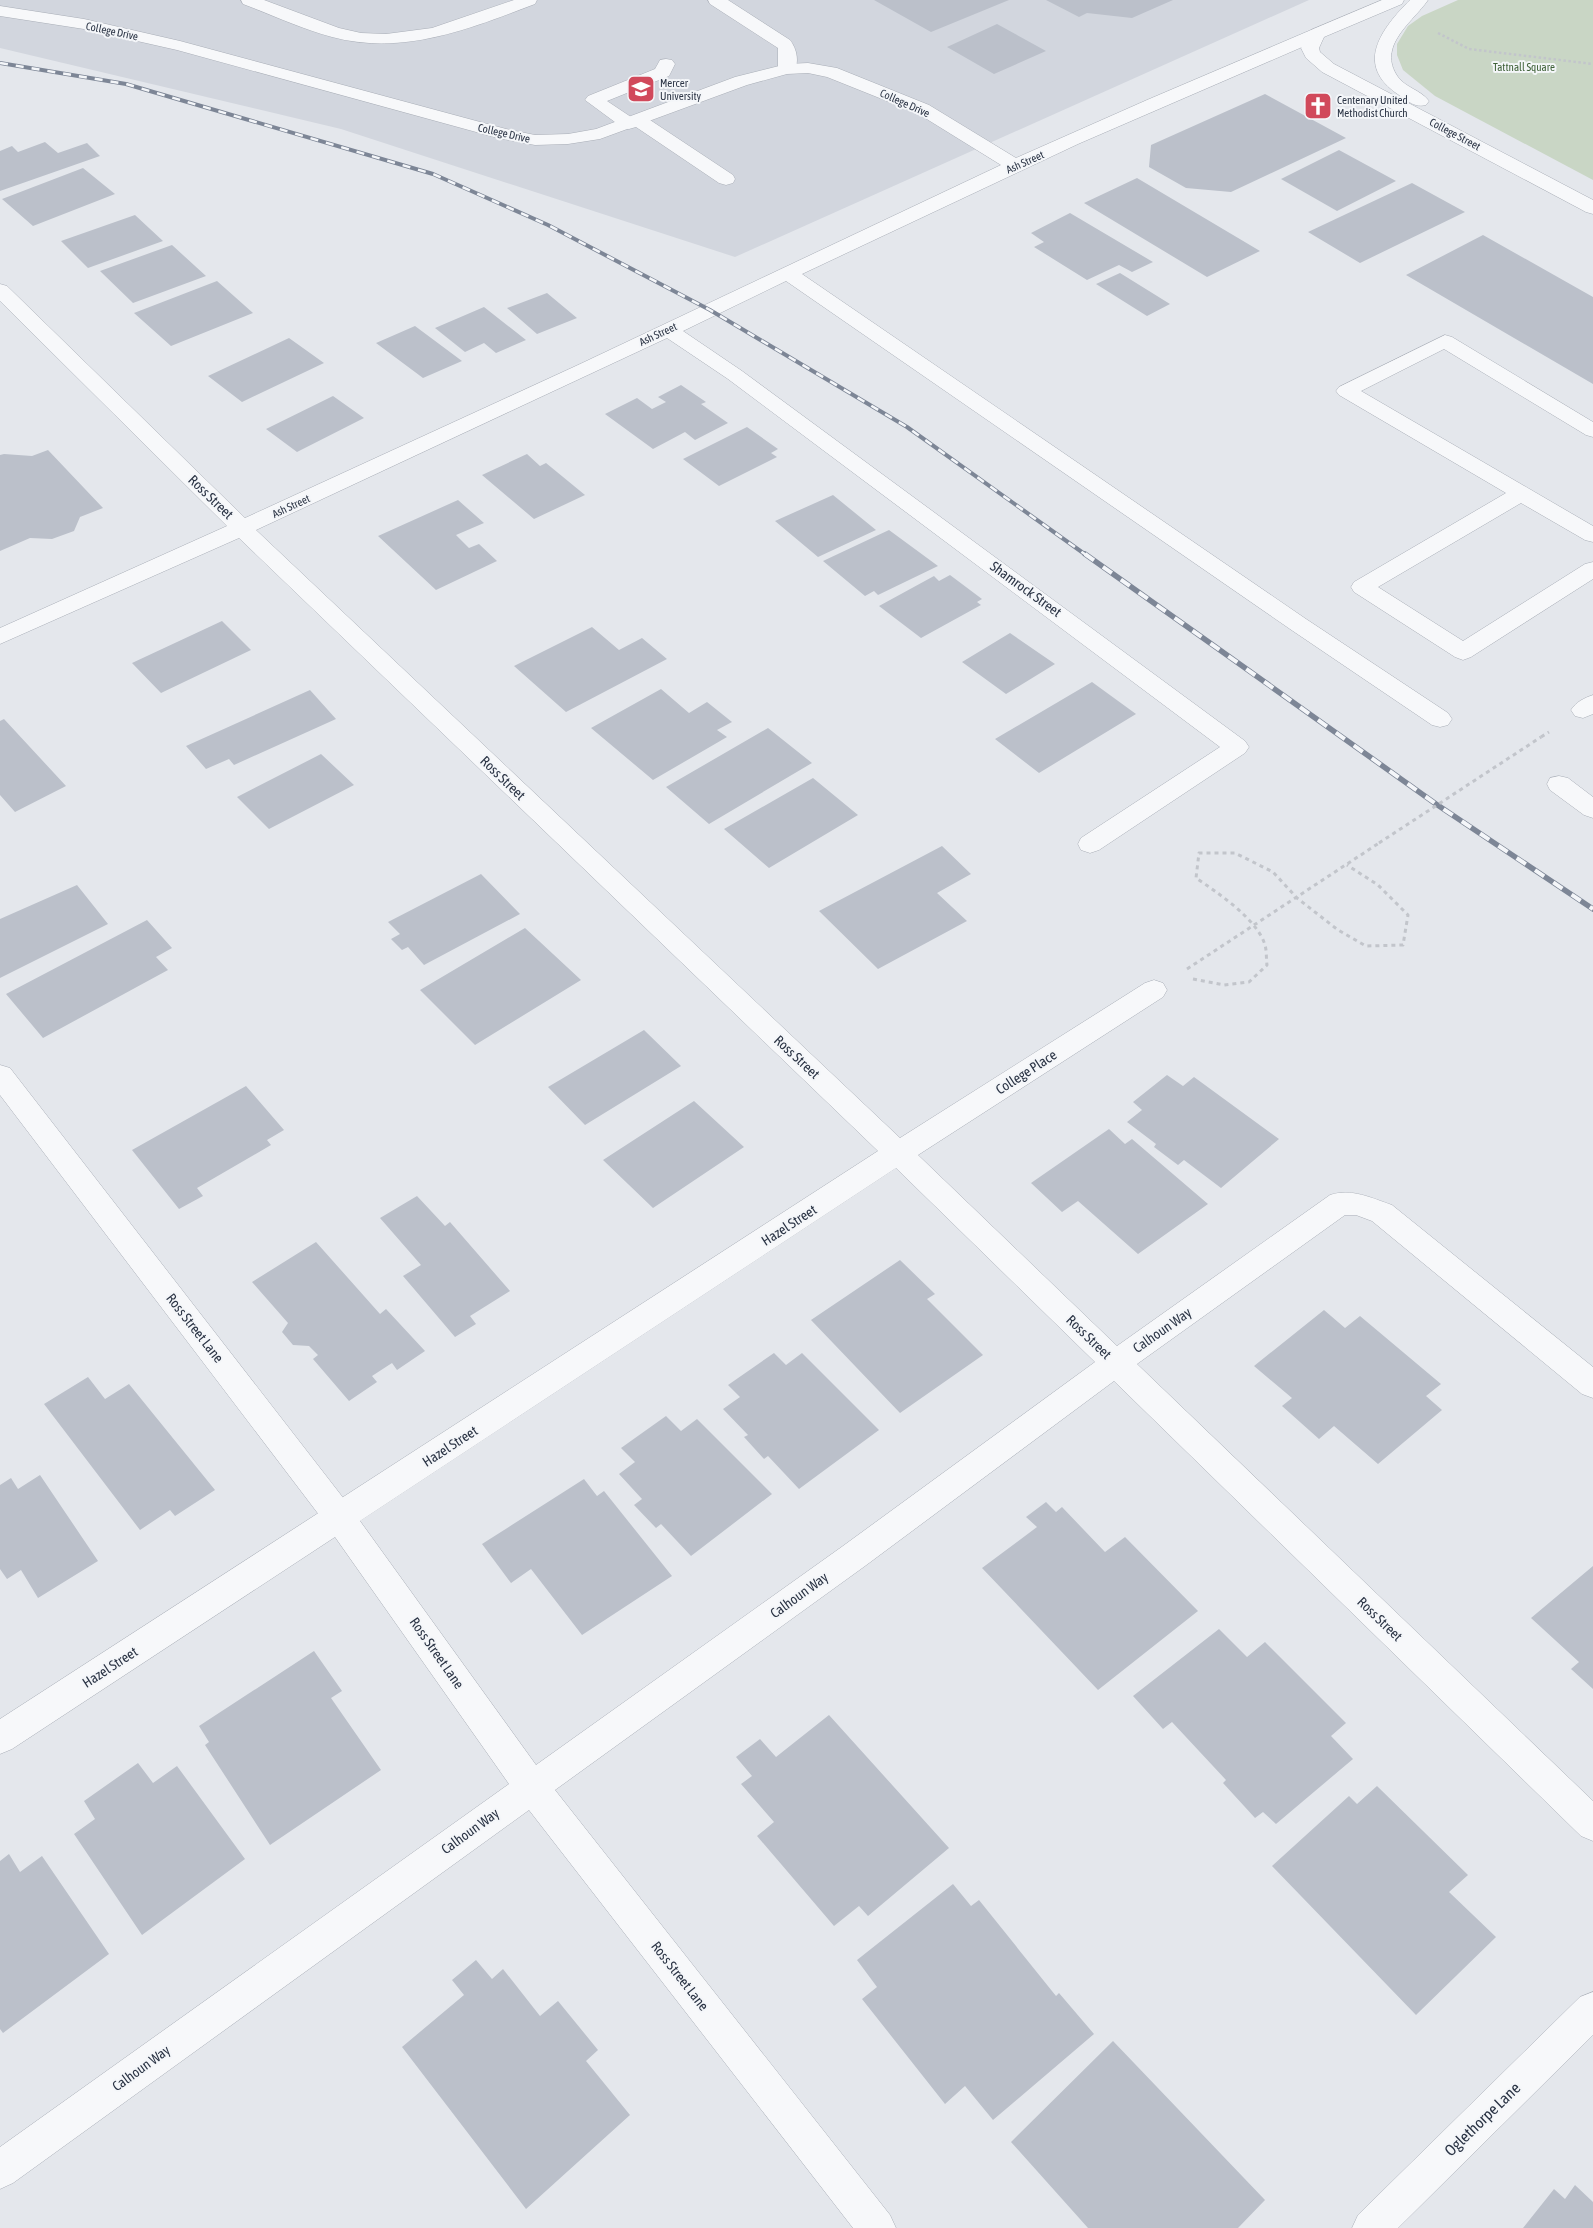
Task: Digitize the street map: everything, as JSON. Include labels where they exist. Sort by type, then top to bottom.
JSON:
[{"type":"street","points":[[249,0],[336,33],[374,40],[413,39],[442,32],[528,0]]},
{"type":"street","points":[[716,0],[784,44],[788,49],[788,69]]},
{"type":"street","name":"Ash Street","points":[[0,637],[243,528],[1016,166],[1260,57],[1396,0]]},
{"type":"street","points":[[1420,0],[1404,16],[1385,41],[1383,54],[1391,80],[1487,151]]},
{"type":"street","name":"College Drive","points":[[0,11],[84,24],[180,46],[495,132],[535,140],[568,139],[600,134],[741,81],[788,69],[808,68],[831,72],[923,109],[1016,166]]},
{"type":"street","name":"College Street","points":[[1317,34],[1310,48],[1312,54],[1328,68],[1593,208]]},
{"type":"street","points":[[666,64],[664,72],[594,100],[634,122],[726,179]]},
{"type":"street","points":[[788,273],[1273,607],[1440,718]]},
{"type":"street","name":"Ross Street","points":[[0,290],[243,528],[898,1153],[1593,1824]]},
{"type":"street","name":"Shamrock Street","points":[[668,330],[736,375],[1238,746],[1090,844]]},
{"type":"street","points":[[1593,431],[1445,340],[1346,391],[1593,535]]},
{"type":"street","points":[[1522,493],[1362,587],[1463,652],[1593,569]]},
{"type":"street","points":[[1558,784],[1593,809]]},
{"type":"street","name":"College Place","points":[[898,1153],[1154,990]]},
{"type":"street","name":"Ross Street Lane","points":[[0,1075],[340,1518],[532,1786],[877,2228]]},
{"type":"street","name":"Hazel Street","points":[[0,1738],[898,1153]]},
{"type":"street","name":"Calhoun Way","points":[[0,2170],[854,1556],[1116,1363],[1340,1203],[1357,1204],[1382,1213],[1593,1385]]},
{"type":"street","name":"Oglethorpe Lane","points":[[1371,2228],[1593,2010]]},
{"type":"path","points":[[1404,16],[1469,49],[1593,64]]},
{"type":"path","points":[[1154,990],[1540,737]]},
{"type":"path","points":[[1177,976],[1224,985],[1249,982],[1267,966],[1264,942],[1252,926],[1221,895],[1196,878],[1199,853],[1235,853],[1273,872],[1297,898],[1338,930],[1366,946],[1403,945],[1408,916],[1378,885],[1347,865]]},
{"type":"shaded area","name":"Mercer University","points":[[0,0],[1309,0],[735,257],[341,129],[0,48]]},
{"type":"green space","name":"Tattnall Square","points":[[1458,0],[1593,0],[1593,180],[1435,96],[1403,70],[1397,55],[1397,44],[1408,26],[1422,16]]},
{"type":"building","points":[[874,0],[1009,0],[931,32]]},
{"type":"building","points":[[1046,0],[1173,0],[1132,18],[1087,13],[1079,17]]},
{"type":"building","points":[[997,24],[1046,51],[994,74],[947,47]]},
{"type":"building","points":[[1265,94],[1346,138],[1231,192],[1186,188],[1149,167],[1151,145]]},
{"type":"building","points":[[45,142],[58,153],[87,143],[100,156],[0,191],[0,151],[12,146],[18,152]]},
{"type":"building","points":[[1339,150],[1396,181],[1337,211],[1281,179]]},
{"type":"building","points":[[83,168],[115,194],[33,226],[2,199]]},
{"type":"building","points":[[1137,178],[1260,251],[1207,277],[1084,203]]},
{"type":"building","points":[[1412,183],[1465,212],[1360,263],[1308,232]]},
{"type":"building","points":[[1070,213],[1153,262],[1132,272],[1119,265],[1087,280],[1034,247],[1044,242],[1031,233]]},
{"type":"building","points":[[135,215],[163,241],[88,268],[61,241]]},
{"type":"building","points":[[1483,235],[1593,297],[1593,384],[1406,275]]},
{"type":"building","points":[[172,245],[206,276],[133,303],[100,271]]},
{"type":"building","points":[[1120,273],[1170,304],[1147,316],[1096,284]]},
{"type":"building","points":[[217,281],[253,313],[171,346],[134,313]]},
{"type":"building","points":[[547,293],[577,318],[537,334],[507,308]]},
{"type":"building","points":[[484,307],[526,340],[496,353],[484,343],[465,352],[435,328]]},
{"type":"building","points":[[415,326],[462,361],[423,378],[376,343]]},
{"type":"building","points":[[289,338],[324,363],[242,402],[208,376]]},
{"type":"building","points":[[681,385],[706,402],[701,404],[728,423],[695,440],[685,432],[653,449],[605,414],[637,398],[652,409],[666,402],[658,397]]},
{"type":"building","points":[[333,396],[364,418],[297,452],[266,429]]},
{"type":"building","points":[[747,427],[778,449],[771,453],[777,457],[719,486],[683,459]]},
{"type":"building","points":[[48,450],[103,508],[80,517],[74,531],[52,539],[30,538],[0,551],[0,455],[32,456]]},
{"type":"building","points":[[527,454],[540,466],[546,463],[585,495],[534,519],[482,475]]},
{"type":"building","points":[[833,495],[876,530],[818,557],[775,521]]},
{"type":"building","points":[[458,500],[484,523],[456,535],[469,548],[479,544],[497,561],[436,590],[378,536]]},
{"type":"building","points":[[889,530],[938,566],[878,595],[874,591],[865,596],[823,561]]},
{"type":"building","points":[[950,575],[982,599],[977,602],[981,605],[921,638],[879,606],[934,576],[939,581]]},
{"type":"building","points":[[222,621],[251,650],[161,693],[132,663]]},
{"type":"building","points":[[592,627],[619,650],[642,638],[667,659],[566,712],[514,666]]},
{"type":"building","points":[[1010,633],[1055,664],[1006,694],[962,662]]},
{"type":"building","points":[[1092,682],[1136,714],[1039,773],[995,739]]},
{"type":"building","points":[[661,689],[689,713],[707,702],[732,722],[717,730],[727,737],[653,780],[591,728]]},
{"type":"building","points":[[310,690],[336,719],[234,765],[229,759],[206,769],[186,746]]},
{"type":"building","points":[[4,719],[66,786],[15,812],[0,795],[0,721]]},
{"type":"building","points":[[768,728],[812,763],[709,824],[666,787]]},
{"type":"building","points":[[321,754],[354,785],[269,829],[237,797]]},
{"type":"building","points":[[813,778],[858,815],[769,868],[724,829]]},
{"type":"building","points":[[942,846],[971,874],[937,893],[967,921],[878,969],[819,911]]},
{"type":"building","points":[[481,874],[520,914],[424,965],[408,947],[402,950],[391,939],[400,934],[388,922]]},
{"type":"building","points":[[77,885],[108,924],[0,978],[0,919]]},
{"type":"building","points":[[147,920],[172,948],[156,957],[168,970],[43,1038],[6,994]]},
{"type":"building","points":[[525,928],[581,980],[475,1045],[420,990]]},
{"type":"building","points":[[644,1030],[681,1066],[585,1125],[548,1087]]},
{"type":"building","points":[[1167,1075],[1183,1086],[1194,1077],[1279,1139],[1221,1188],[1184,1160],[1178,1165],[1154,1147],[1156,1144],[1127,1122],[1142,1110],[1133,1102]]},
{"type":"building","points":[[246,1086],[284,1130],[267,1140],[271,1145],[197,1188],[203,1196],[179,1209],[132,1150]]},
{"type":"building","points":[[694,1101],[744,1147],[653,1208],[603,1160]]},
{"type":"building","points":[[1109,1129],[1125,1144],[1132,1139],[1208,1204],[1138,1254],[1078,1201],[1062,1212],[1031,1183]]},
{"type":"building","points":[[417,1196],[445,1226],[450,1222],[510,1291],[470,1316],[476,1324],[455,1337],[403,1276],[421,1265],[380,1218]]},
{"type":"building","points":[[316,1242],[380,1314],[386,1309],[425,1351],[397,1370],[392,1363],[372,1376],[377,1382],[349,1401],[313,1359],[318,1355],[309,1346],[293,1345],[282,1332],[288,1323],[252,1282]]},
{"type":"building","points":[[900,1260],[935,1294],[927,1299],[983,1355],[900,1413],[811,1320]]},
{"type":"building","points":[[1324,1310],[1345,1328],[1360,1316],[1441,1384],[1426,1396],[1442,1410],[1378,1464],[1334,1426],[1319,1439],[1282,1406],[1292,1398],[1254,1366]]},
{"type":"building","points":[[774,1353],[786,1365],[802,1353],[879,1430],[799,1489],[768,1456],[764,1459],[744,1437],[748,1435],[723,1409],[740,1397],[728,1385]]},
{"type":"building","points":[[88,1377],[105,1399],[129,1384],[215,1490],[175,1516],[170,1510],[140,1530],[44,1404]]},
{"type":"building","points":[[666,1416],[681,1431],[697,1419],[772,1494],[691,1556],[661,1524],[656,1528],[634,1505],[642,1499],[619,1474],[635,1462],[621,1448]]},
{"type":"building","points":[[40,1475],[98,1561],[38,1598],[21,1570],[7,1579],[0,1569],[0,1485],[11,1478],[18,1489]]},
{"type":"building","points":[[584,1479],[597,1496],[604,1491],[672,1576],[582,1635],[531,1569],[511,1583],[482,1544]]},
{"type":"building","points":[[1046,1502],[1056,1512],[1062,1507],[1105,1552],[1125,1537],[1198,1611],[1098,1690],[982,1568],[1037,1527],[1026,1517]]},
{"type":"building","points":[[1593,1566],[1593,1689],[1571,1669],[1579,1662],[1531,1618]]},
{"type":"building","points":[[1219,1629],[1247,1657],[1265,1642],[1346,1723],[1331,1736],[1353,1759],[1276,1824],[1263,1812],[1255,1818],[1223,1783],[1226,1780],[1172,1722],[1163,1729],[1133,1696]]},
{"type":"building","points":[[314,1651],[342,1691],[331,1698],[381,1770],[270,1845],[205,1745],[209,1742],[199,1726]]},
{"type":"building","points":[[829,1715],[949,1848],[868,1916],[859,1906],[834,1926],[757,1836],[774,1822],[741,1784],[752,1776],[736,1757],[760,1739],[776,1757]]},
{"type":"building","points":[[138,1763],[153,1783],[177,1766],[245,1859],[142,1935],[74,1834],[95,1819],[84,1801]]},
{"type":"building","points":[[1377,1786],[1468,1875],[1449,1892],[1496,1937],[1416,2015],[1272,1866],[1349,1796],[1357,1804]]},
{"type":"building","points":[[9,1854],[20,1872],[42,1856],[109,1954],[3,2033],[0,2029],[0,1861]]},
{"type":"building","points":[[953,1884],[971,1906],[979,1900],[1056,1996],[1059,1993],[1094,2034],[993,2120],[965,2086],[945,2104],[862,1999],[877,1987],[857,1960]]},
{"type":"building","points":[[476,1960],[492,1979],[503,1969],[540,2016],[558,2001],[598,2050],[586,2061],[630,2115],[526,2209],[402,2047],[464,1995],[452,1980]]},
{"type":"building","points":[[1113,2041],[1265,2200],[1238,2228],[1088,2228],[1011,2142]]},
{"type":"building","points":[[1575,2185],[1593,2202],[1593,2228],[1523,2228],[1554,2189],[1565,2199]]},
{"type":"railway","points":[[0,63],[126,84],[433,174],[548,225],[710,310],[907,427],[1086,555]]},
{"type":"railway","points":[[1085,554],[1436,804],[1593,909]]},
{"type":"place","name":"Mercer University","points":[[641,89]]},
{"type":"place","name":"Centenary United Methodist Church","points":[[1318,106]]}]
